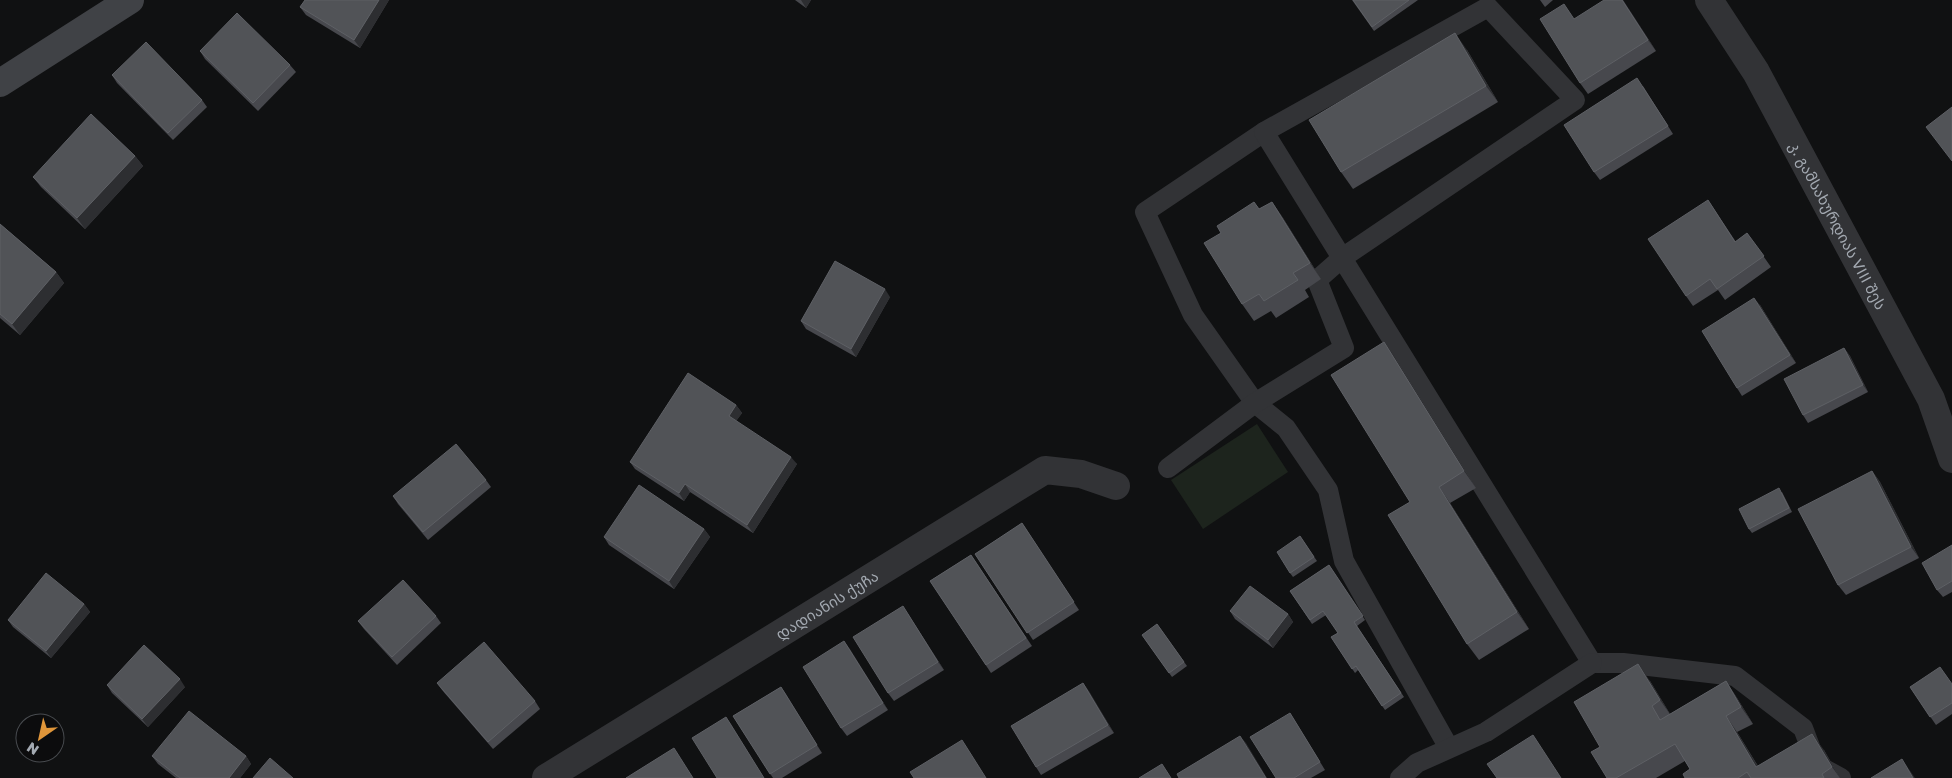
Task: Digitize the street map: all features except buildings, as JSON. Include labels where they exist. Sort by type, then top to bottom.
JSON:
[{"type":"street","points":[[0,83],[130,0]]},
{"type":"street","name":"კ. გამსახურდიას VIII შეს","points":[[1709,0],[1756,72],[1931,399],[1952,459]]},
{"type":"street","name":"დადიანის ქუჩა","points":[[559,775],[1045,470],[1081,474],[1116,486]]},
{"type":"lane","points":[[1168,468],[1255,403],[1344,348],[1316,280],[1342,258],[1575,100],[1488,7],[1264,132],[1145,212],[1193,316],[1255,403],[1286,428],[1328,490],[1344,562],[1449,748]]},
{"type":"lane","points":[[1264,132],[1592,663]]},
{"type":"lane","points":[[1400,778],[1417,762],[1486,732],[1592,663],[1623,663],[1735,676],[1803,728],[1817,765],[1841,778]]},
{"type":"shaded area","points":[[1257,424],[1288,472],[1203,529],[1171,480]]}]
